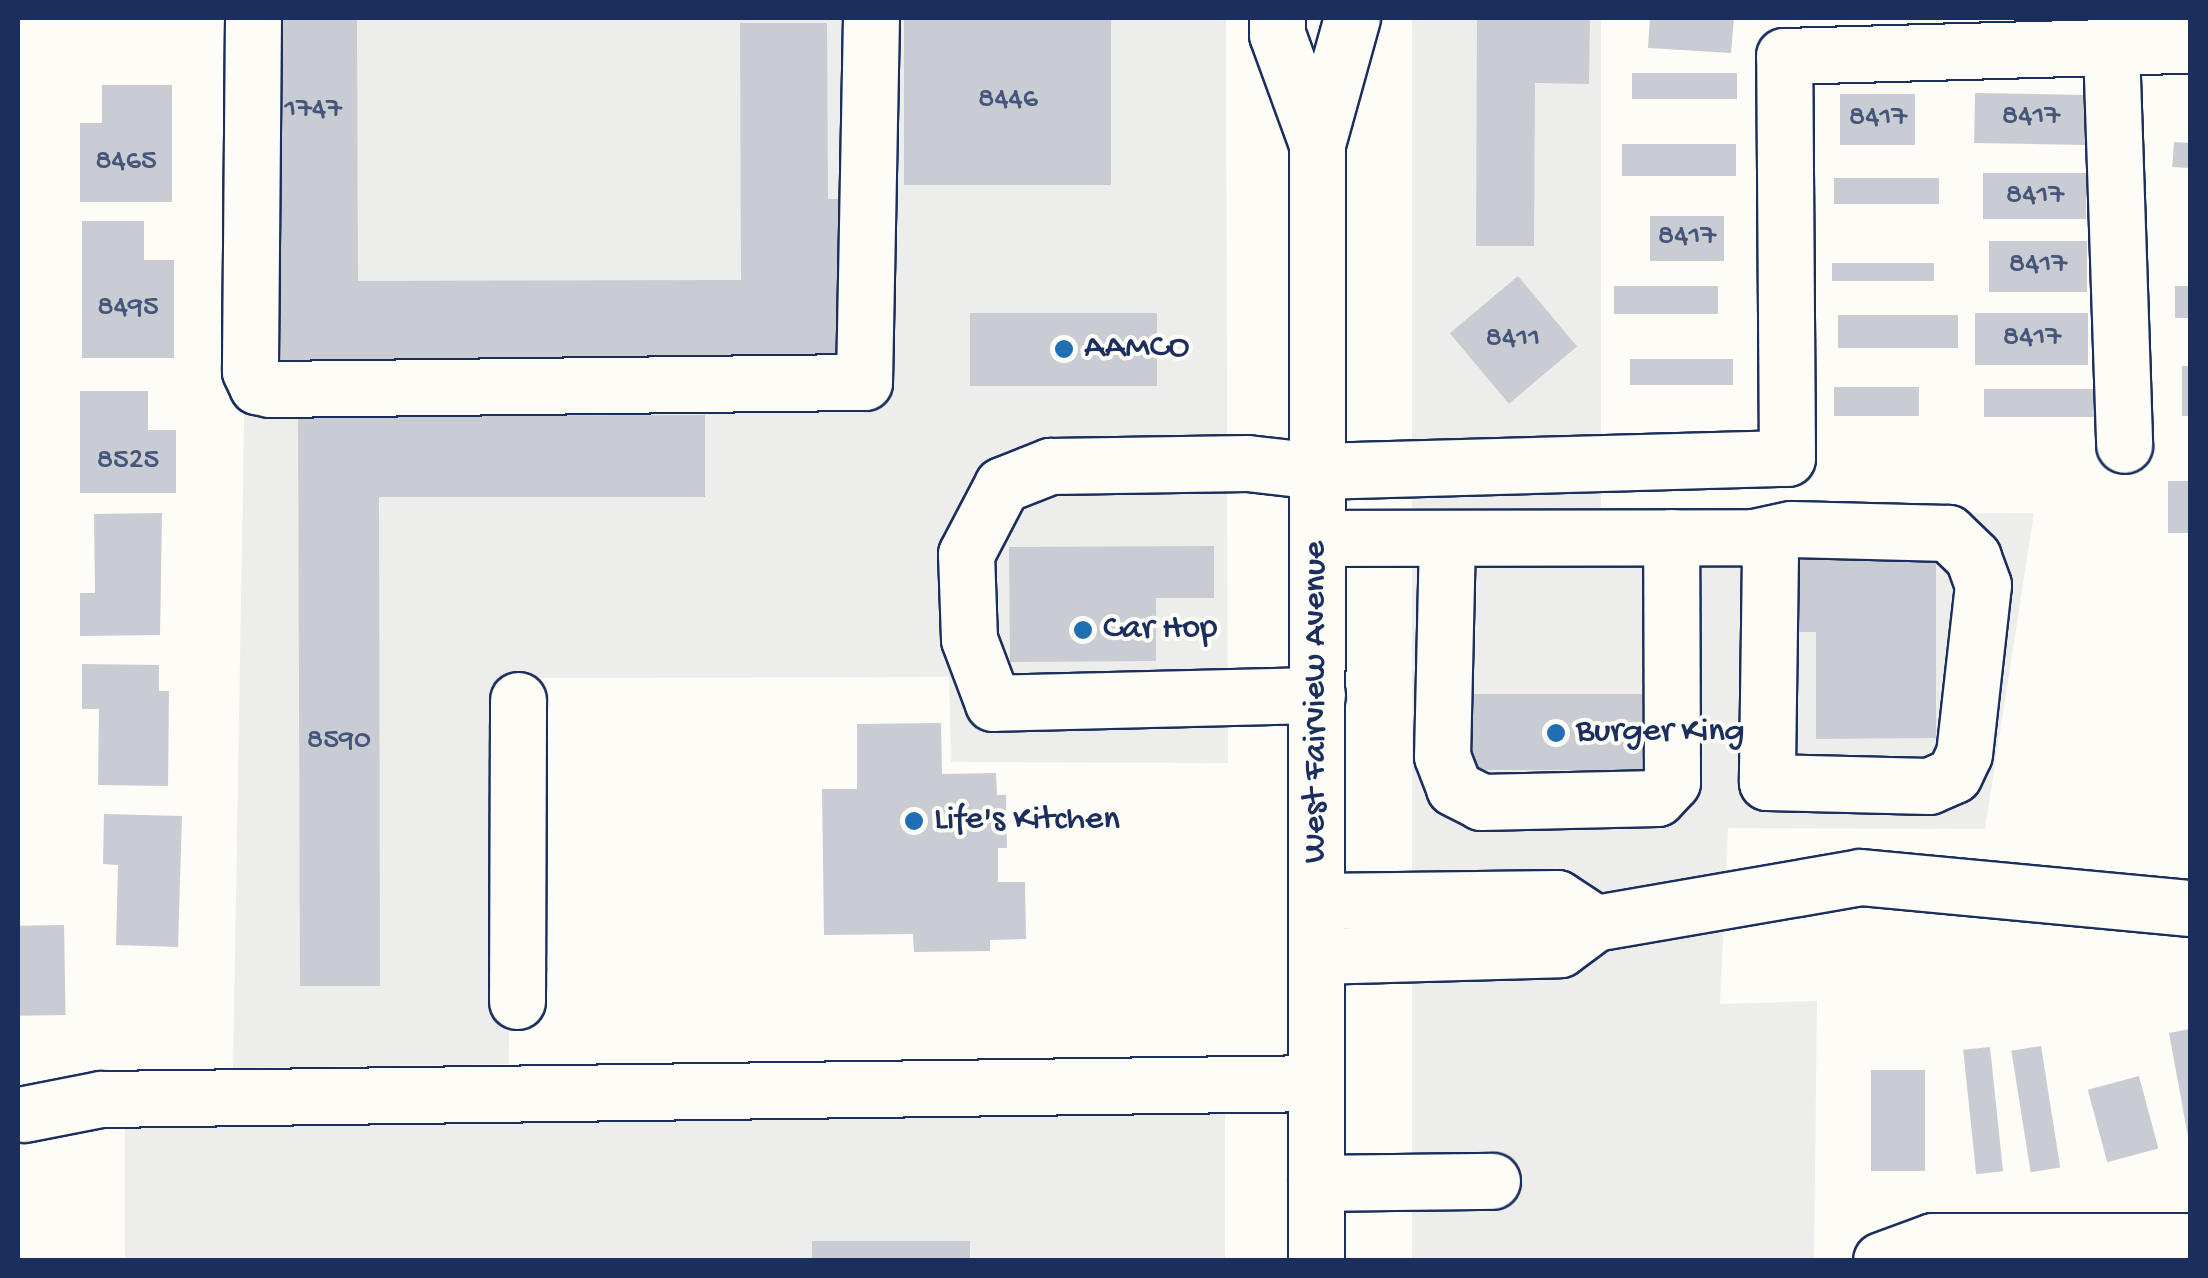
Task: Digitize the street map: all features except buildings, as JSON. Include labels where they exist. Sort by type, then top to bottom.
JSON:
[{"type":"main road","points":[[253,18],[250,371],[257,386],[864,382],[871,18]]},
{"type":"main road","name":"West Fairview Avenue","points":[[1276,18],[1276,34],[1317,144]]},
{"type":"main road","points":[[1316,18],[1317,144]]},
{"type":"main road","name":"West Fairview Avenue","points":[[1316,1260],[1317,144],[1352,18]]},
{"type":"main road","points":[[1317,695],[993,703],[969,639],[966,554],[1002,485],[1050,466],[1248,463],[1317,471],[1787,458],[1784,56],[2190,45]]},
{"type":"main road","points":[[2111,48],[2124,444]]},
{"type":"main road","points":[[1317,538],[1753,537],[1791,529],[1948,533],[1973,557],[1983,585],[1964,754],[1954,775],[1929,786],[1767,782],[1770,554],[1753,537]]},
{"type":"main road","points":[[1447,538],[1442,756],[1454,788],[1481,802],[1657,798],[1672,782],[1670,537]]},
{"type":"main road","points":[[517,1001],[518,700]]},
{"type":"main road","points":[[1316,956],[1560,950],[1594,922],[1860,878],[2190,908]]},
{"type":"main road","points":[[1316,902],[1557,898],[1594,922]]},
{"type":"main road","points":[[24,1114],[101,1099],[1316,1083]]},
{"type":"main road","points":[[1316,1183],[1492,1181]]},
{"type":"main road","points":[[1881,1260],[1933,1240],[2190,1241]]},
{"type":"shaded area","points":[[251,18],[1226,18],[1228,763],[951,762],[949,677],[511,678],[509,1064],[233,1068]]},
{"type":"shaded area","points":[[1412,18],[1601,18],[1601,514],[2034,513],[1985,829],[1728,828],[1720,1004],[1817,1001],[1814,1260],[1412,1260]]},
{"type":"shaded area","points":[[125,1106],[1225,1106],[1225,1260],[125,1260]]},
{"type":"place","name":"AAMCO","points":[[1064,349]]},
{"type":"place","name":"Car Hop","points":[[1083,630]]},
{"type":"place","name":"Burger King","points":[[1556,733]]},
{"type":"place","name":"Life's Kitchen","points":[[914,821]]}]
